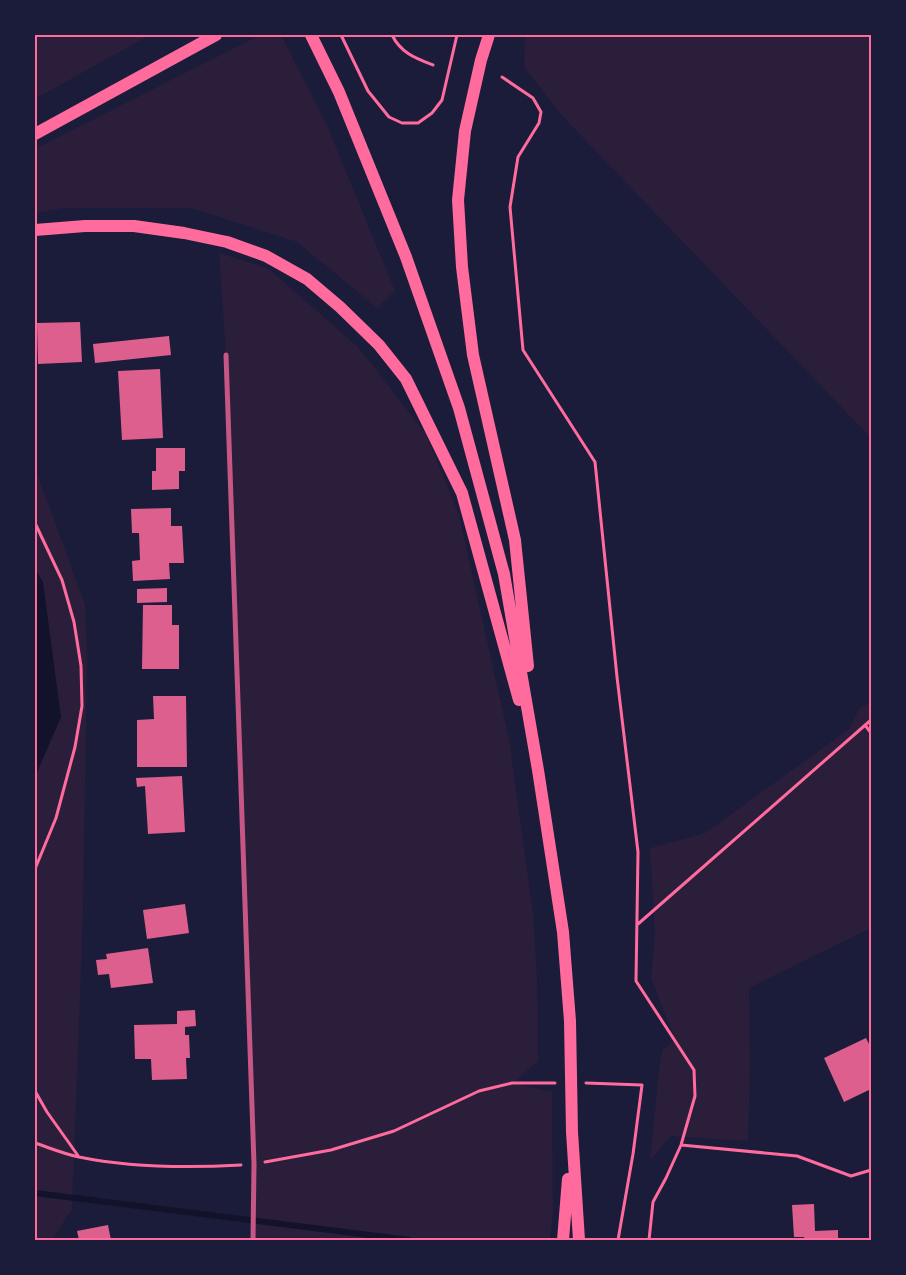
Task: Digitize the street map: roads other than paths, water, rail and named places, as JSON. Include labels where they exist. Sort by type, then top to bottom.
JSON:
[{"type":"main road","points":[[36,133],[216,35]]},
{"type":"main road","points":[[489,35],[481,60],[465,131],[458,200],[462,267],[473,355],[516,540],[538,770]]},
{"type":"main road","points":[[311,37],[339,92],[406,256],[460,408],[504,574],[538,770],[563,932],[570,1021],[572,1132],[579,1240]]},
{"type":"main road","points":[[35,230],[85,226],[134,226],[184,233],[227,242],[266,256],[307,279],[340,307],[379,345],[406,379],[462,493],[538,770]]},
{"type":"main road","points":[[564,1240],[572,1132]]},
{"type":"street","points":[[226,355],[254,1164],[253,1238]]},
{"type":"waterway","points":[[35,1193],[409,1240]]}]
